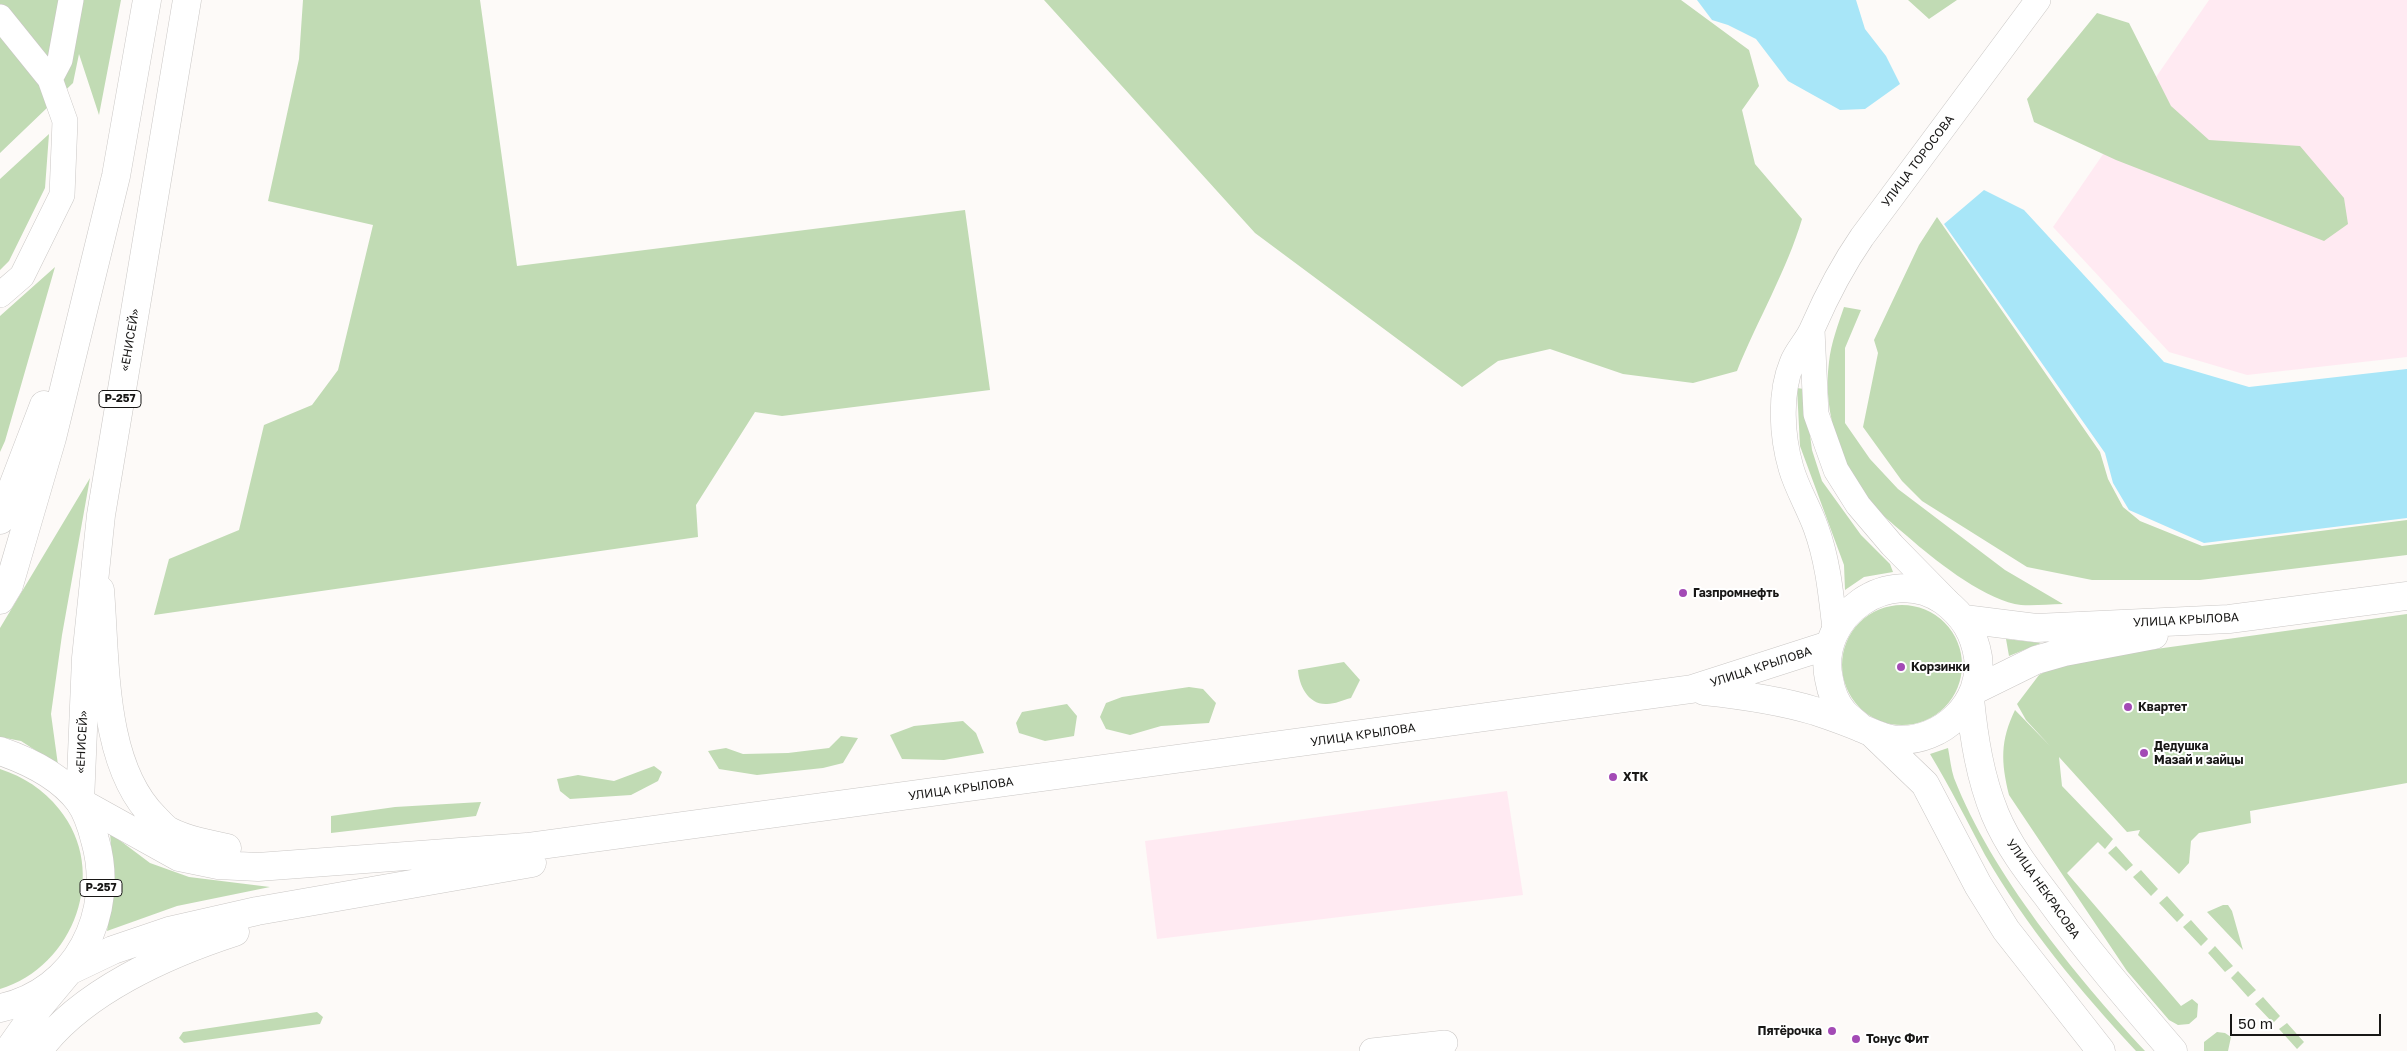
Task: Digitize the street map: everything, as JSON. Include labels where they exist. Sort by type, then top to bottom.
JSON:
[{"type":"main road","points":[[0,600],[9,585],[52,438],[116,176],[147,0]]},
{"type":"main road","name":"«ЕНИСЕЙ»","points":[[80,802],[86,658],[101,514],[187,0]]},
{"type":"main road","points":[[0,520],[36,429],[103,228]]},
{"type":"main road","points":[[97,558],[111,724],[122,765],[136,793],[148,811],[167,830],[193,841],[237,850],[360,861]]},
{"type":"main road","name":"УЛИЦА КРЫЛОВА","points":[[1868,731],[1843,712],[1832,692],[1826,668],[1832,637],[1849,611],[1868,597],[1890,590],[1914,589],[1936,596],[1960,614],[2036,628],[2229,619],[2407,596]]},
{"type":"main road","points":[[1692,689],[1751,696],[1814,711],[1868,731],[1903,740],[1918,739],[1939,731],[1957,717],[1972,694],[1979,665],[1975,641],[1960,614]]},
{"type":"main road","points":[[1972,694],[2036,660],[2055,654],[2229,619]]},
{"type":"main road","name":"УЛИЦА КРЫЛОВА","points":[[890,799],[1692,689],[1832,637]]},
{"type":"main road","name":"УЛИЦА НЕКРАСОВА","points":[[1972,694],[1974,741],[1982,777],[1995,814],[2013,850],[2086,950],[2173,1051]]},
{"type":"main road","points":[[1868,731],[1925,784],[1978,885],[2006,930],[2101,1051]]},
{"type":"main road","name":"«ЕНИСЕЙ»","points":[[0,751],[25,759],[50,774],[80,802],[91,825],[101,860],[102,896],[92,931],[69,970],[37,994],[0,1008]]},
{"type":"main road","points":[[80,802],[179,857],[218,865],[258,867],[360,861],[527,847],[890,799]]},
{"type":"main road","points":[[38,1051],[48,1037],[94,998],[144,968],[211,939],[343,897],[380,888],[757,825],[890,799]]},
{"type":"main road","points":[[8,1051],[38,1006],[69,970],[113,950],[169,931],[256,911],[343,897]]},
{"type":"street","points":[[50,79],[60,60],[71,0]]},
{"type":"street","name":"УЛИЦА ТОРОСОВА","points":[[1832,637],[1827,567],[1817,529],[1792,469],[1785,431],[1785,387],[1792,362],[1812,330],[1828,292],[1857,243],[2038,0]]},
{"type":"street","points":[[0,17],[50,79],[65,121],[62,195],[22,276],[0,295]]},
{"type":"street","points":[[1812,330],[1816,414],[1836,470],[1858,505],[1960,614]]},
{"type":"street","points":[[1372,1051],[1445,1043]]},
{"type":"shaded area","points":[[2209,0],[2407,0],[2407,357],[2247,375],[2169,352],[2053,227]]},
{"type":"shaded area","points":[[1507,791],[1523,895],[1157,939],[1145,841]]},
{"type":"green space","points":[[0,0],[121,0],[99,115],[79,54],[73,83],[0,153]]},
{"type":"green space","points":[[303,0],[480,0],[517,266],[965,210],[990,390],[782,416],[755,412],[696,505],[698,537],[154,615],[169,559],[239,530],[264,425],[312,405],[338,370],[373,225],[268,201],[299,59]]},
{"type":"green space","points":[[1044,0],[1681,0],[1749,50],[1759,86],[1742,110],[1755,164],[1802,219],[1780,276],[1737,371],[1693,383],[1623,374],[1550,349],[1498,361],[1462,387],[1255,233]]},
{"type":"green space","points":[[1908,0],[1957,0],[1929,19]]},
{"type":"green space","points":[[2097,13],[2129,23],[2171,106],[2209,140],[2300,146],[2344,198],[2348,224],[2324,241],[2116,160],[2034,122],[2027,99]]},
{"type":"green space","points":[[49,134],[45,188],[9,261],[0,270],[0,179]]},
{"type":"green space","points":[[1937,217],[2100,452],[2108,479],[2123,507],[2140,521],[2202,546],[2407,520],[2407,555],[2200,580],[2092,580],[2027,567],[1922,501],[1902,481],[1863,427],[1878,353],[1874,340],[1919,245]]},
{"type":"green space","points":[[55,267],[5,441],[0,452],[0,316]]},
{"type":"green space","points":[[1844,307],[1861,310],[1845,348],[1845,423],[1870,459],[1898,489],[2005,570],[2063,604],[2021,605],[1994,597],[1979,589],[1924,551],[1890,522],[1865,494],[1854,477],[1837,440],[1829,401],[1830,355]]},
{"type":"green space","points":[[1797,388],[1804,389],[1812,450],[1822,481],[1861,535],[1890,564],[1893,572],[1864,577],[1845,590],[1844,565],[1800,446]]},
{"type":"green space","points":[[90,478],[62,635],[51,714],[58,765],[21,741],[0,737],[0,628]]},
{"type":"green space","points":[[1902,605],[1914,606],[1925,610],[1935,615],[1944,623],[1952,632],[1957,642],[1961,653],[1961,677],[1957,688],[1952,698],[1944,707],[1935,715],[1925,720],[1914,724],[1902,725],[1890,724],[1879,720],[1869,715],[1860,707],[1852,698],[1847,688],[1843,677],[1842,665],[1843,653],[1847,642],[1852,632],[1860,623],[1869,615],[1879,610],[1890,606]]},
{"type":"green space","points":[[2407,614],[2407,783],[2250,811],[2251,823],[2199,833],[2191,841],[2189,863],[2179,874],[2138,835],[2140,830],[2127,832],[2059,757],[2062,786],[2113,839],[2105,849],[2098,842],[2067,873],[2181,1006],[2192,999],[2198,1004],[2197,1017],[2189,1024],[2178,1025],[2169,1020],[2127,971],[2009,795],[2004,772],[2003,752],[2010,721],[2015,710],[2050,746],[2026,720],[2017,704],[2039,675],[2063,662]]},
{"type":"green space","points":[[2006,639],[2041,643],[2009,656]]},
{"type":"green space","points":[[1344,662],[1360,680],[1351,698],[1327,704],[1310,698],[1300,682],[1298,670]]},
{"type":"green space","points":[[1189,687],[1203,689],[1216,703],[1209,723],[1161,726],[1130,735],[1106,729],[1100,717],[1106,703],[1122,697]]},
{"type":"green space","points":[[1067,704],[1077,716],[1074,736],[1045,741],[1019,733],[1016,723],[1022,712]]},
{"type":"green space","points":[[963,721],[976,733],[984,753],[944,760],[902,759],[890,735],[914,726]]},
{"type":"green space","points":[[841,736],[858,738],[843,763],[823,768],[757,775],[719,769],[708,751],[726,748],[743,754],[788,753],[829,748]]},
{"type":"green space","points":[[1948,748],[1954,778],[1970,814],[1990,851],[2013,887],[2064,957],[2145,1051],[2136,1051],[2075,982],[2036,932],[2001,881],[1930,754]]},
{"type":"green space","points":[[654,766],[662,772],[658,781],[631,795],[570,799],[560,791],[557,779],[578,775],[614,781]]},
{"type":"green space","points":[[0,769],[32,784],[59,809],[74,834],[82,860],[82,887],[76,914],[65,939],[48,960],[26,977],[0,989]]},
{"type":"green space","points":[[481,802],[476,816],[331,833],[331,816],[395,807]]},
{"type":"green space","points":[[110,833],[150,863],[189,877],[270,887],[177,906],[107,931],[114,881]]},
{"type":"green space","points":[[2116,846],[2133,865],[2126,871],[2108,853]]},
{"type":"green space","points":[[2141,870],[2158,889],[2151,896],[2133,877]]},
{"type":"green space","points":[[2167,896],[2184,915],[2177,922],[2159,903]]},
{"type":"green space","points":[[2223,905],[2228,905],[2232,911],[2243,950],[2207,912]]},
{"type":"green space","points":[[2191,920],[2208,939],[2201,946],[2183,927]]},
{"type":"green space","points":[[2215,946],[2233,966],[2225,972],[2208,953]]},
{"type":"green space","points":[[2238,971],[2256,990],[2248,997],[2231,978]]},
{"type":"green space","points":[[2263,997],[2280,1016],[2273,1023],[2255,1004]]},
{"type":"green space","points":[[317,1012],[323,1017],[320,1024],[184,1043],[179,1038],[183,1032]]},
{"type":"green space","points":[[2287,1023],[2304,1042],[2297,1049],[2279,1029]]},
{"type":"green space","points":[[2217,1032],[2225,1033],[2231,1037],[2228,1051],[2204,1051],[2204,1042]]},
{"type":"water","points":[[1697,0],[1856,0],[1865,29],[1886,56],[1900,84],[1865,109],[1840,110],[1788,81],[1756,39],[1728,25],[1712,20]]},
{"type":"water","points":[[1984,190],[2024,210],[2164,362],[2249,387],[2407,369],[2407,518],[2204,543],[2129,510],[2113,483],[2105,453],[1944,224]]},
{"type":"place","name":"Газпромнефть","points":[[1683,593]]},
{"type":"place","name":"Корзинки","points":[[1901,667]]},
{"type":"place","name":"Квартет","points":[[2128,707]]},
{"type":"place","name":"Дедушка Мазай и зайцы","points":[[2144,753]]},
{"type":"place","name":"ХТК","points":[[1613,777]]},
{"type":"place","name":"Пятёрочка","points":[[1832,1031]]},
{"type":"place","name":"Тонус Фит","points":[[1856,1039]]}]
